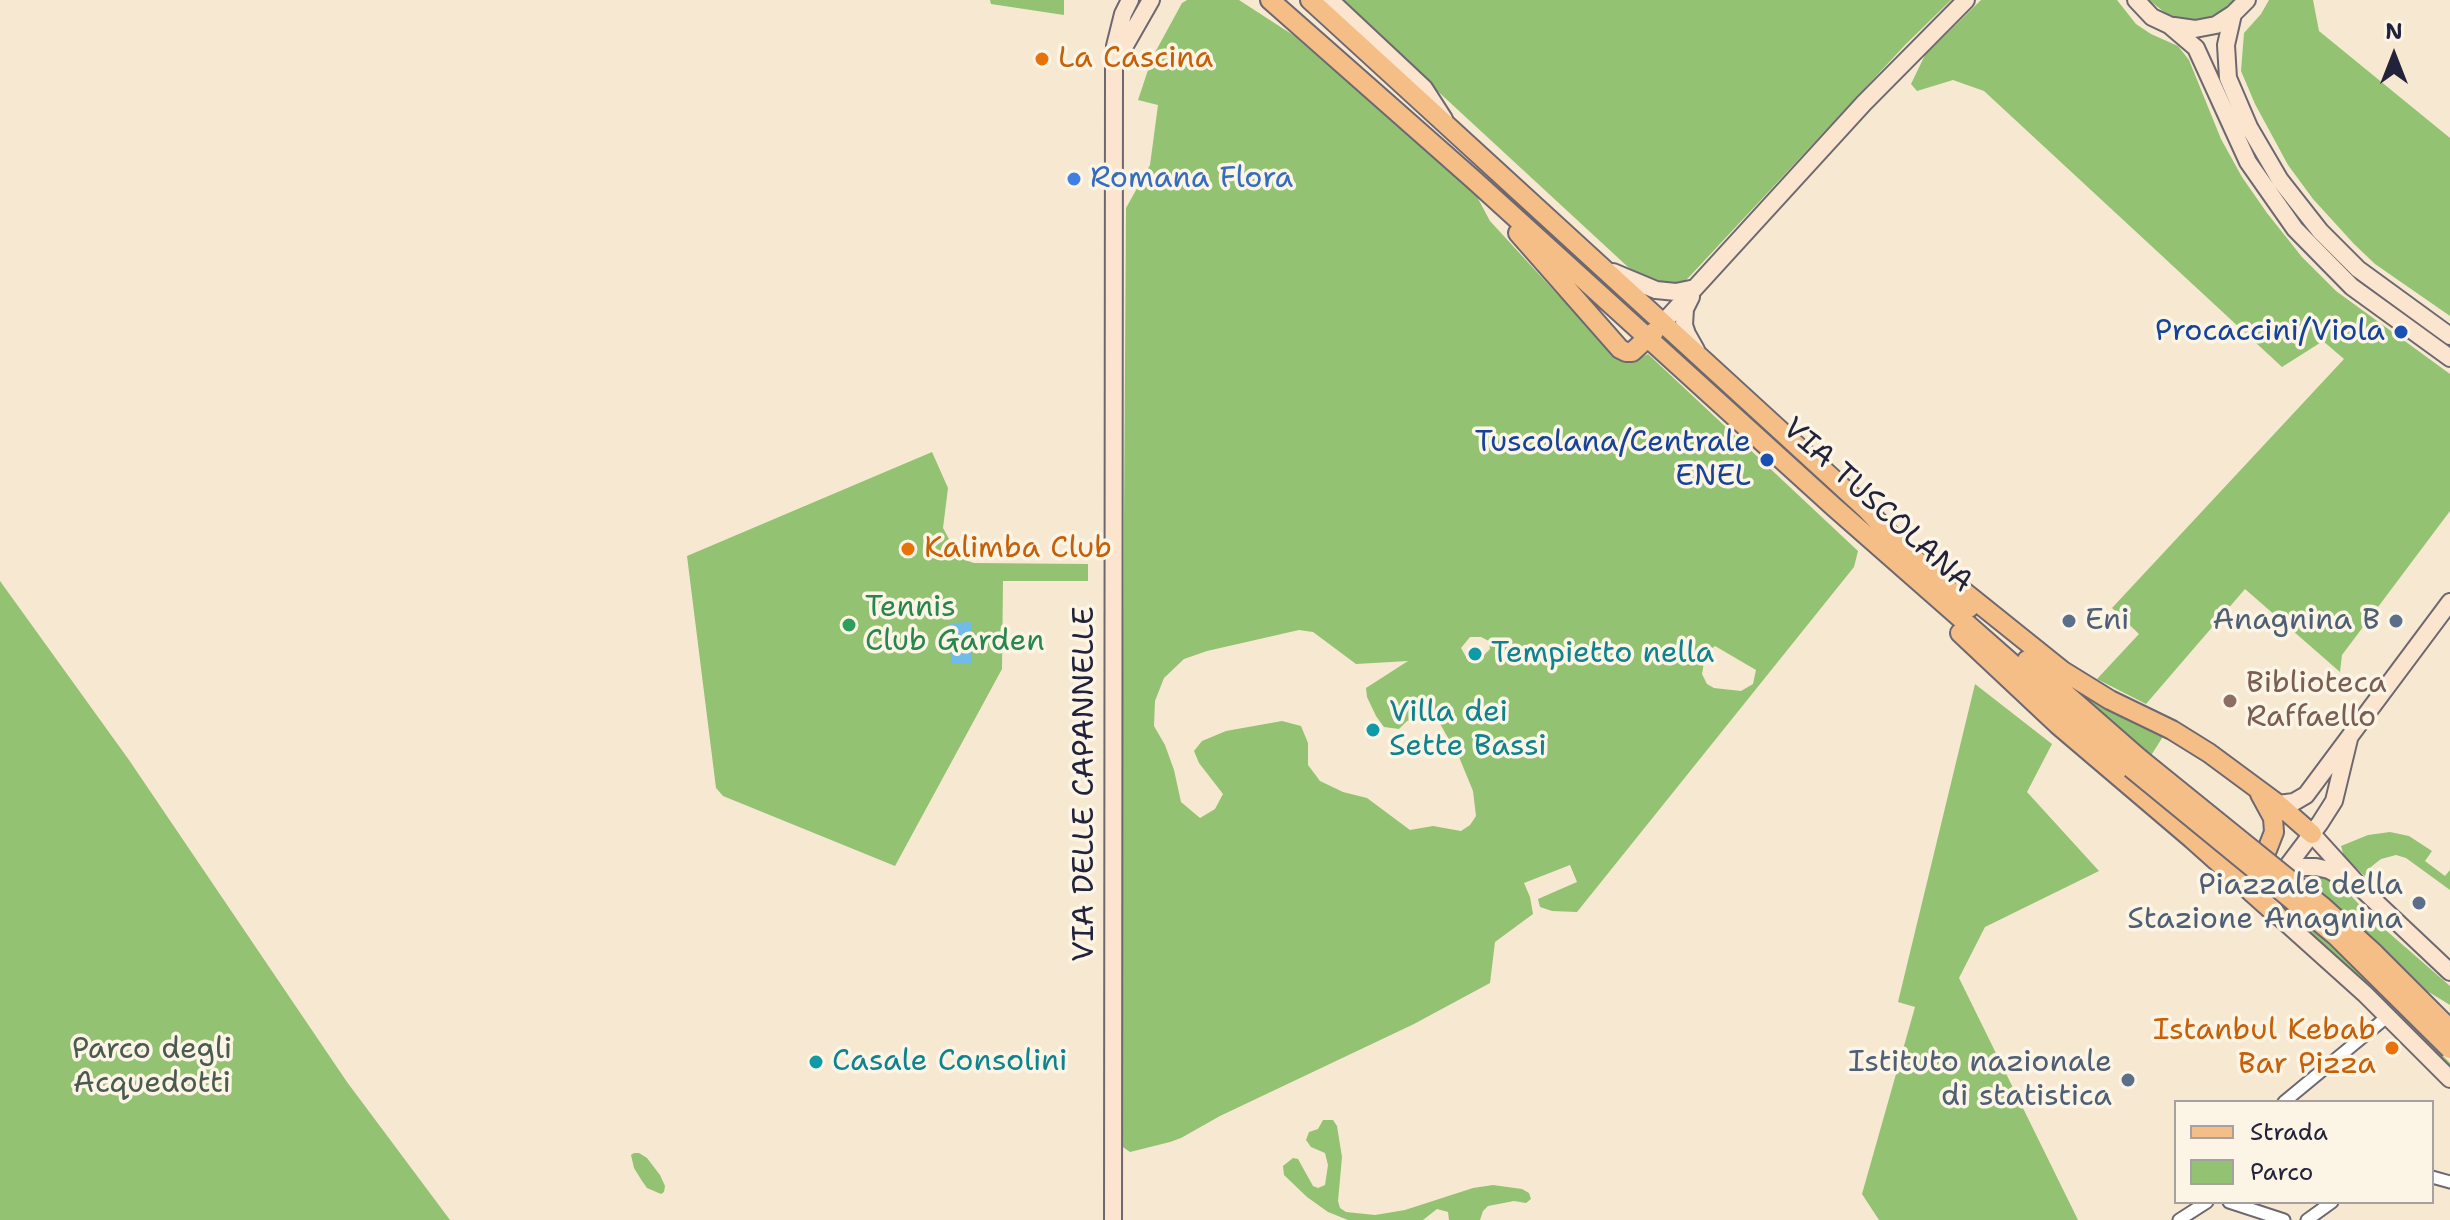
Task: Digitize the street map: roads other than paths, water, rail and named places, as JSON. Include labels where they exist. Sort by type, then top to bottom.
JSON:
[{"type":"main road","name":"VIA TUSCOLANA","points":[[1270,0],[1474,180],[1834,507],[2336,936],[2450,1049]]},
{"type":"main road","name":"VIA TUSCOLANA","points":[[1310,0],[1865,508],[1906,551],[2135,763],[2322,906],[2450,1029]]},
{"type":"main road","points":[[1474,180],[1618,348],[1632,352],[1662,324]]},
{"type":"main road","points":[[1834,507],[1893,573],[2058,725],[2277,915]]},
{"type":"main road","points":[[1865,508],[2063,671],[2102,696],[2197,745],[2278,804],[2312,834]]},
{"type":"main road","points":[[2229,871],[2243,873],[2251,869],[2271,843],[2273,818],[2257,789]]},
{"type":"main road","points":[[2419,997],[2450,1017]]},
{"type":"street","points":[[1114,60],[1151,0]]},
{"type":"street","points":[[1256,0],[1302,28]]},
{"type":"street","name":"VIA TUSCOLANA","points":[[1330,0],[1424,88],[1451,131]]},
{"type":"street","points":[[1662,324],[1875,90],[1966,0]]},
{"type":"street","points":[[2136,0],[2152,17],[2169,25],[2196,48],[2248,162],[2289,222],[2352,287],[2450,358]]},
{"type":"street","points":[[2169,25],[2195,29],[2216,25],[2247,0]]},
{"type":"street","name":"VIA DELLE CAPANNELLE","points":[[1113,1220],[1114,60],[1127,5]]},
{"type":"street","points":[[2233,14],[2226,45],[2228,78],[2249,127],[2280,180],[2320,231],[2358,269],[2450,336]]},
{"type":"street","points":[[1601,267],[1656,290],[1676,292],[1695,288]]},
{"type":"street","points":[[1695,288],[1685,309],[1684,325],[1702,361]]},
{"type":"street","points":[[2278,804],[2294,802],[2306,795],[2450,602]]},
{"type":"street","points":[[2349,739],[2334,801],[2281,874],[2272,896],[2272,906],[2277,915],[2388,1016],[2450,1079]]},
{"type":"street","points":[[2312,834],[2362,889],[2450,972]]},
{"type":"street","points":[[2281,874],[2304,867],[2320,867],[2362,889]]},
{"type":"street","points":[[2286,1100],[2388,1016]]},
{"type":"street","points":[[2179,1220],[2204,1204]]},
{"type":"street","points":[[2235,1204],[2284,1220]]},
{"type":"street","points":[[2307,1220],[2329,1204]]},
{"type":"water","points":[[972,622],[972,663],[951,663],[950,623]]},
{"type":"place","name":"La Cascina","points":[[1042,59]]},
{"type":"place","name":"Romana Flora","points":[[1074,179]]},
{"type":"place","name":"Procaccini/Viola","points":[[2401,332]]},
{"type":"place","name":"Tuscolana/Centrale ENEL","points":[[1767,460]]},
{"type":"place","name":"Kalimba Club","points":[[908,549]]},
{"type":"place","name":"Eni","points":[[2069,621]]},
{"type":"place","name":"Anagnina B","points":[[2396,621]]},
{"type":"place","name":"Tennis Club Garden","points":[[849,625]]},
{"type":"place","name":"Tempietto nella","points":[[1475,654]]},
{"type":"place","name":"Biblioteca Raffaello","points":[[2230,701]]},
{"type":"place","name":"Villa dei Sette Bassi","points":[[1373,730]]},
{"type":"place","name":"Piazzale della Stazione Anagnina","points":[[2419,903]]},
{"type":"place","name":"Istanbul Kebab Bar Pizza","points":[[2392,1048]]},
{"type":"place","name":"Casale Consolini","points":[[816,1062]]},
{"type":"place","name":"Istituto nazionale di statistica","points":[[2128,1080]]},
{"type":"park label","name":"Parco degli Acquedotti","points":[[152,1067]]}]
